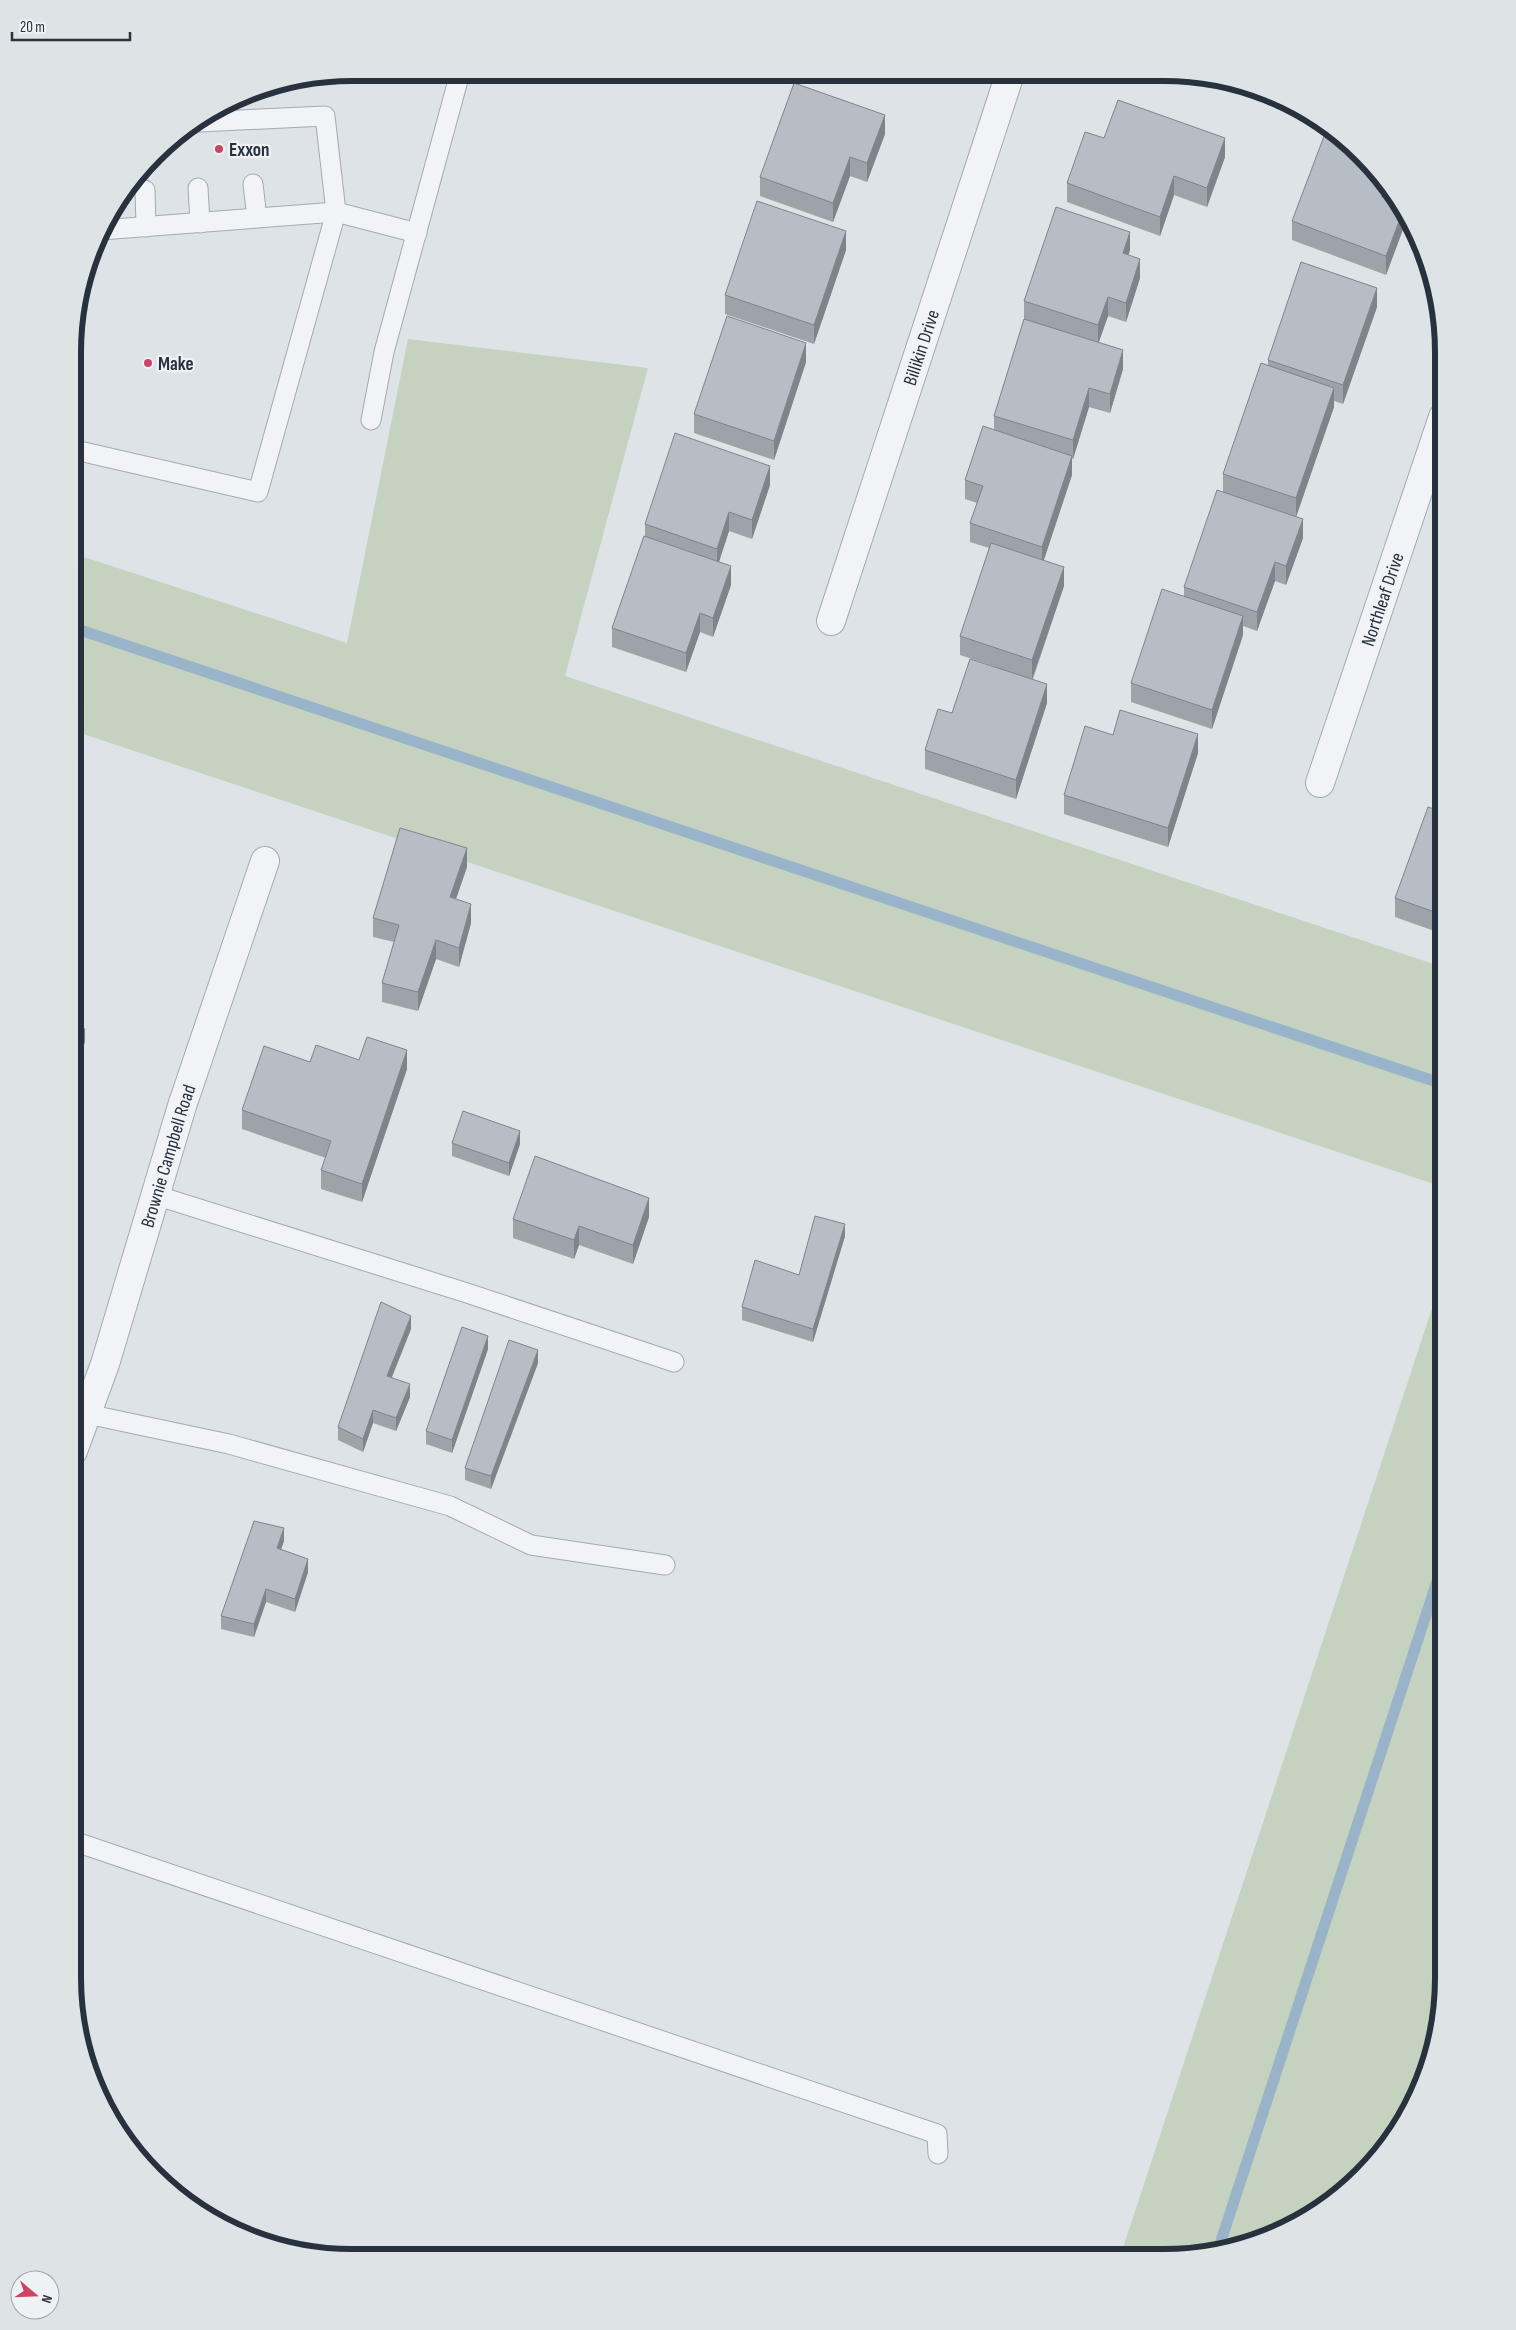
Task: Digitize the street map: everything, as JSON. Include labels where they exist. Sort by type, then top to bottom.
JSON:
[{"type":"street","name":"Billikin Drive","points":[[831,622],[1008,81]]},
{"type":"street","name":"Northleaf Drive","points":[[1320,783],[1435,444]]},
{"type":"street","name":"Brownie Campbell Road","points":[[81,1430],[105,1364],[182,1106],[265,860]]},
{"type":"lane","points":[[371,420],[384,352],[458,81]]},
{"type":"lane","points":[[81,451],[258,492],[336,212],[324,116],[246,128],[200,128]]},
{"type":"lane","points":[[253,184],[257,218]]},
{"type":"lane","points":[[198,188],[200,223]]},
{"type":"lane","points":[[145,190],[146,227]]},
{"type":"lane","points":[[111,229],[336,212],[416,233]]},
{"type":"lane","points":[[155,1195],[467,1293],[674,1362]]},
{"type":"lane","points":[[87,1414],[228,1444],[450,1506],[531,1546],[665,1565]]},
{"type":"lane","points":[[81,1844],[937,2134],[938,2154]]},
{"type":"green space","points":[[408,339],[648,368],[565,676],[1435,964],[1435,1184],[81,733],[81,556],[347,643]]},
{"type":"green space","points":[[1435,1299],[1435,1978],[1430,2031],[1426,2048],[1407,2098],[1379,2143],[1343,2182],[1314,2203],[1284,2221],[1234,2240],[1182,2248],[1123,2249]]},
{"type":"building","points":[[794,83],[885,115],[867,163],[850,157],[833,203],[760,177]]},
{"type":"building","points":[[1118,100],[1225,138],[1207,188],[1174,176],[1160,217],[1067,183],[1085,132],[1104,138]]},
{"type":"building","points":[[1325,134],[1343,148],[1368,173],[1383,193],[1382,197],[1387,198],[1400,220],[1386,256],[1292,221]]},
{"type":"building","points":[[757,201],[846,231],[814,325],[725,295]]},
{"type":"building","points":[[1056,207],[1130,232],[1123,253],[1140,259],[1126,303],[1108,297],[1098,325],[1024,301]]},
{"type":"building","points":[[1301,262],[1377,288],[1343,385],[1268,360]]},
{"type":"building","points":[[727,316],[806,343],[774,441],[694,414]]},
{"type":"building","points":[[1024,319],[1123,350],[1110,394],[1089,388],[1073,440],[994,416]]},
{"type":"building","points":[[1261,363],[1334,388],[1296,498],[1223,474]]},
{"type":"building","points":[[983,426],[1072,456],[1042,547],[970,523],[983,486],[965,480]]},
{"type":"building","points":[[675,433],[770,466],[752,520],[729,512],[717,549],[645,524]]},
{"type":"building","points":[[1217,490],[1303,519],[1286,566],[1275,562],[1257,612],[1184,587]]},
{"type":"building","points":[[644,536],[731,566],[713,618],[700,613],[686,653],[612,628]]},
{"type":"building","points":[[991,543],[1064,567],[1032,660],[960,636]]},
{"type":"building","points":[[1162,589],[1243,616],[1212,710],[1131,683]]},
{"type":"building","points":[[970,659],[1047,684],[1016,780],[925,750],[938,709],[952,713]]},
{"type":"building","points":[[1120,710],[1198,734],[1168,828],[1064,795],[1085,726],[1113,735]]},
{"type":"building","points":[[1428,807],[1435,809],[1435,912],[1395,898]]},
{"type":"building","points":[[400,828],[467,848],[450,897],[471,904],[459,948],[436,940],[418,992],[382,983],[399,925],[373,918]]},
{"type":"building","points":[[81,1028],[85,1029],[81,1041]]},
{"type":"building","points":[[367,1037],[407,1050],[362,1184],[321,1170],[331,1141],[242,1110],[264,1046],[310,1062],[316,1045],[359,1060]]},
{"type":"building","points":[[463,1111],[520,1131],[509,1163],[452,1143]]},
{"type":"building","points":[[535,1156],[649,1198],[633,1245],[579,1226],[574,1240],[513,1219]]},
{"type":"building","points":[[815,1216],[845,1224],[813,1329],[742,1307],[755,1260],[799,1275]]},
{"type":"building","points":[[381,1302],[411,1316],[387,1376],[410,1384],[396,1418],[373,1410],[363,1439],[338,1427]]},
{"type":"building","points":[[462,1327],[488,1336],[452,1440],[426,1431]]},
{"type":"building","points":[[509,1340],[538,1350],[491,1476],[465,1468]]},
{"type":"building","points":[[254,1521],[284,1528],[277,1548],[308,1559],[295,1599],[266,1589],[254,1624],[221,1616]]},
{"type":"waterway","points":[[81,630],[1435,1081]]},
{"type":"waterway","points":[[1220,2243],[1435,1587]]},
{"type":"place","name":"Exxon","points":[[219,149]]},
{"type":"place","name":"Make","points":[[148,363]]}]
